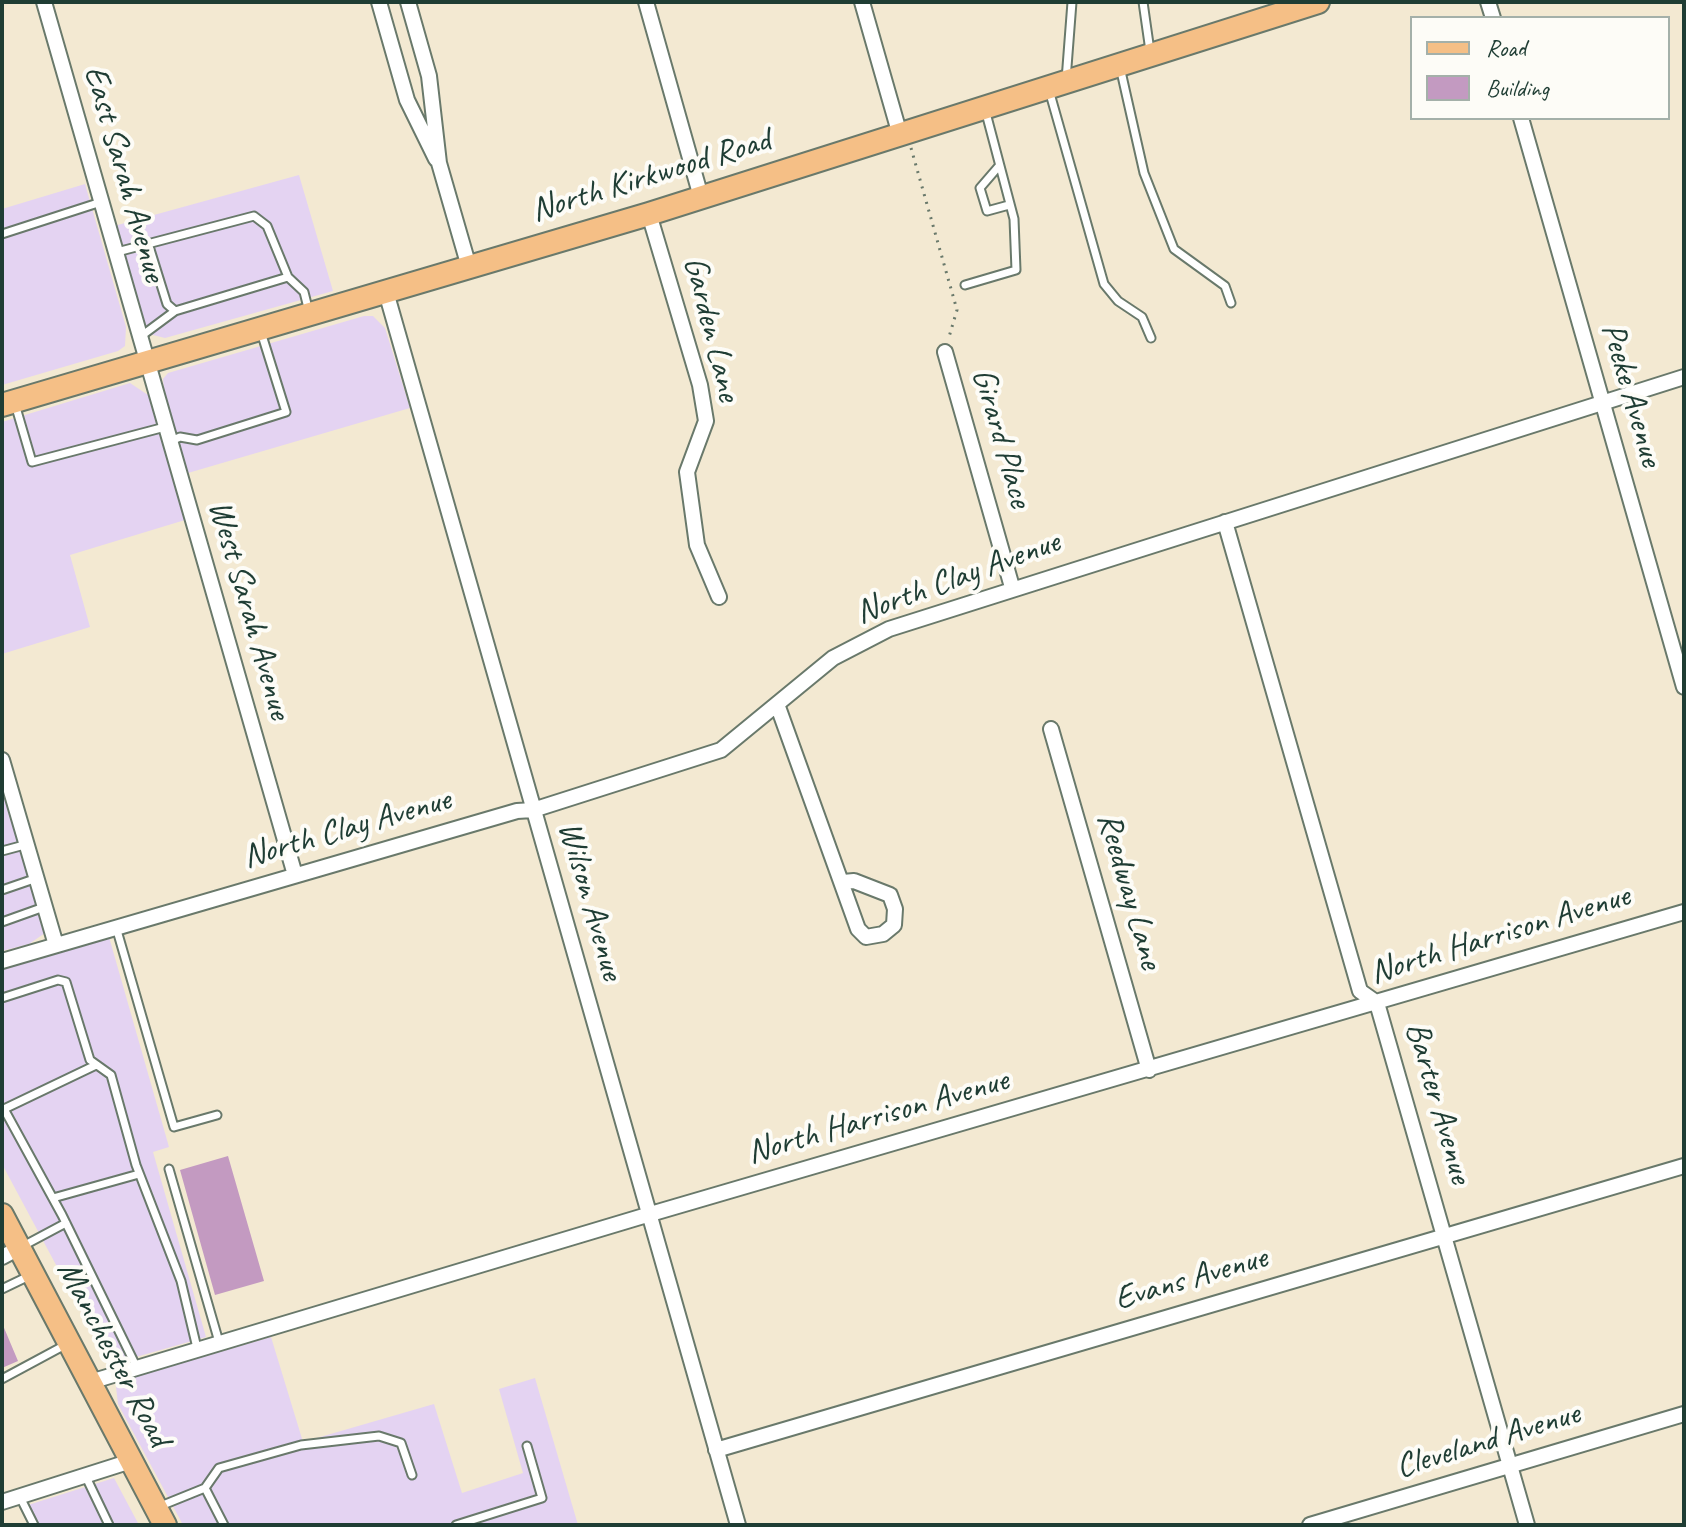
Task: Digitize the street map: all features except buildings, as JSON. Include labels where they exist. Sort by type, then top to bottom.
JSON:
[{"type":"main road","name":"North Kirkwood Road","points":[[8,403],[649,214],[1313,3]]},
{"type":"main road","name":"Manchester Road","points":[[2,1215],[11,1252],[33,1274],[160,1516]]},
{"type":"street","name":"East Sarah Avenue","points":[[44,2],[146,363]]},
{"type":"street","points":[[379,2],[407,100],[439,163]]},
{"type":"street","points":[[408,2],[429,76],[439,163],[469,267]]},
{"type":"street","points":[[646,2],[701,197]]},
{"type":"street","points":[[862,2],[903,134]]},
{"type":"street","name":"Peeke Avenue","points":[[1522,120],[1684,687]]},
{"type":"street","name":"Garden Lane","points":[[649,214],[700,385],[706,421],[687,472],[697,545],[719,597]]},
{"type":"street","name":"Wilson Avenue","points":[[386,292],[647,1215],[738,1525]]},
{"type":"street","name":"Girard Place","points":[[945,352],[1012,587]]},
{"type":"street","name":"West Sarah Avenue","points":[[146,363],[295,875]]},
{"type":"street","name":"North Clay Avenue","points":[[2,961],[517,811],[533,810],[721,750],[833,658],[861,642],[915,619],[1684,377]]},
{"type":"street","name":"Barter Avenue","points":[[1225,522],[1360,991],[1377,1003],[1527,1525]]},
{"type":"street","points":[[777,704],[843,882]]},
{"type":"street","name":"Reedway Lane","points":[[1051,729],[1149,1070]]},
{"type":"street","points":[[2,763],[56,945]]},
{"type":"street","name":"North Harrison Avenue","points":[[90,1382],[647,1215],[1684,912]]},
{"type":"street","name":"Evans Avenue","points":[[716,1450],[1684,1166]]},
{"type":"street","name":"Cleveland Avenue","points":[[1310,1525],[1684,1414]]},
{"type":"street","points":[[2,1502],[131,1461]]},
{"type":"lane","points":[[1072,2],[1057,85],[1104,284],[1118,301],[1142,317],[1151,338]]},
{"type":"lane","points":[[1143,2],[1150,55]]},
{"type":"lane","points":[[1120,65],[1144,173],[1174,249],[1225,286],[1231,303]]},
{"type":"lane","points":[[965,285],[1016,270],[1017,248],[1009,205],[984,107]]},
{"type":"lane","points":[[999,166],[980,188],[987,211],[1009,205]]},
{"type":"lane","points":[[2,234],[101,202]]},
{"type":"lane","points":[[115,252],[254,216],[267,226],[288,277],[304,292],[309,314]]},
{"type":"lane","points":[[148,243],[167,304],[175,311]]},
{"type":"lane","points":[[139,338],[175,311],[288,277]]},
{"type":"lane","points":[[8,403],[32,462],[167,434],[197,440],[286,412],[260,329]]},
{"type":"lane","points":[[2,851],[28,844]]},
{"type":"lane","points":[[2,890],[37,878]]},
{"type":"lane","points":[[2,922],[44,907]]},
{"type":"lane","points":[[116,927],[174,1127],[217,1115]]},
{"type":"lane","points":[[2,998],[63,980],[90,1060],[111,1075],[139,1174],[184,1295],[197,1348]]},
{"type":"lane","points":[[3,1110],[96,1065]]},
{"type":"lane","points":[[2,1097],[3,1110],[66,1223],[136,1366]]},
{"type":"lane","points":[[169,1169],[219,1342]]},
{"type":"lane","points":[[53,1198],[139,1174]]},
{"type":"lane","points":[[11,1252],[66,1223]]},
{"type":"lane","points":[[2,1289],[33,1274]]},
{"type":"lane","points":[[2,1379],[69,1343]]},
{"type":"lane","points":[[160,1516],[205,1488],[219,1468],[301,1445],[379,1436],[401,1443],[412,1475]]},
{"type":"lane","points":[[456,1525],[542,1498],[527,1446]]},
{"type":"lane","points":[[86,1477],[109,1525]]},
{"type":"lane","points":[[205,1488],[224,1525]]},
{"type":"lane","points":[[20,1497],[34,1525]]},
{"type":"path","points":[[903,134],[957,310],[945,352]]},
{"type":"shaded area","points":[[299,175],[333,291],[165,338],[149,334],[143,325],[114,226]]},
{"type":"shaded area","points":[[85,184],[126,327],[125,346],[118,351],[2,385],[2,209]]},
{"type":"shaded area","points":[[364,316],[373,316],[385,328],[410,408],[188,473],[164,390],[163,379],[168,373]]},
{"type":"shaded area","points":[[130,383],[148,395],[185,520],[70,555],[90,627],[2,654],[2,422]]},
{"type":"shaded area","points":[[2,780],[45,933],[29,944],[2,951]]},
{"type":"shaded area","points":[[109,937],[169,1147],[153,1152],[206,1337],[115,1363],[108,1362],[2,1164],[2,967]]},
{"type":"shaded area","points":[[271,1337],[303,1442],[434,1404],[462,1493],[523,1473],[499,1389],[535,1378],[578,1525],[183,1525],[118,1404],[116,1387],[119,1381]]},
{"type":"shaded area","points":[[114,1478],[139,1525],[39,1525],[28,1505]]}]
